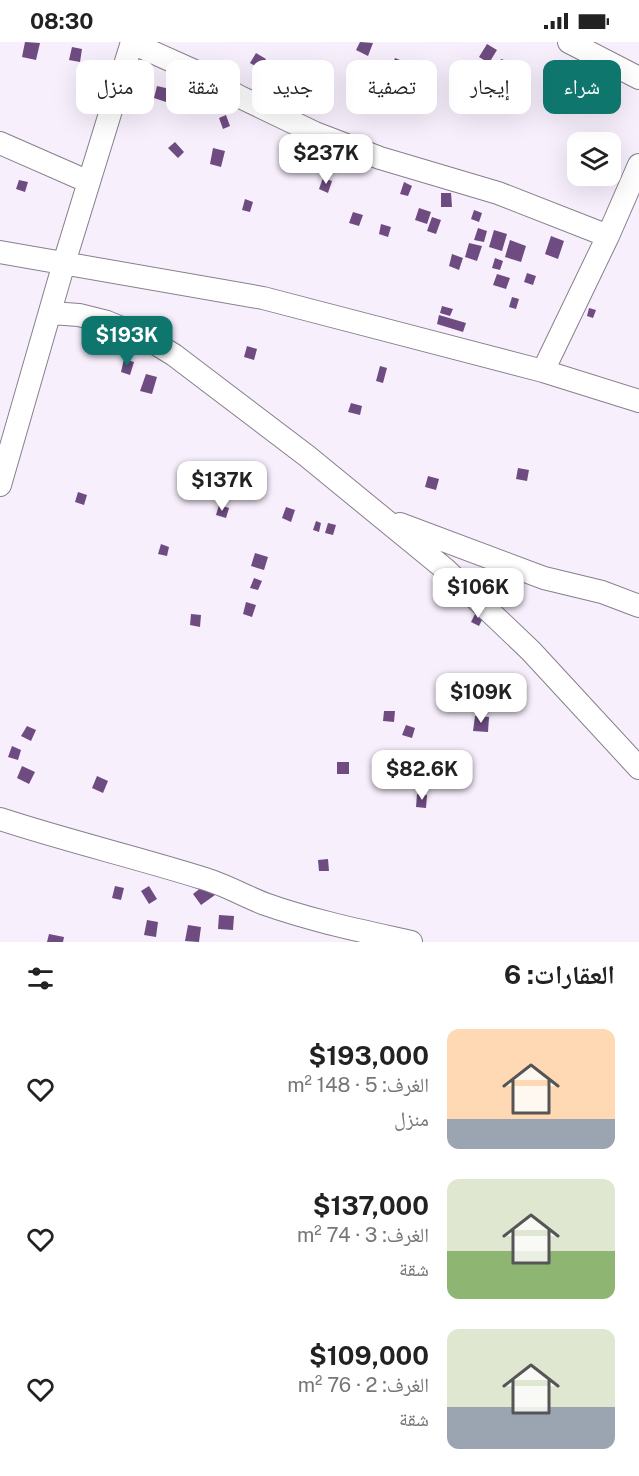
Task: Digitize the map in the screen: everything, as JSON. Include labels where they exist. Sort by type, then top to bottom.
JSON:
[{"type":"street","points":[[0,485],[6,443],[51,313],[64,263],[132,42],[199,73],[238,96],[315,133],[380,158],[498,193],[608,236]]},
{"type":"street","points":[[569,42],[639,78]]},
{"type":"street","points":[[0,143],[89,182]]},
{"type":"street","points":[[543,372],[639,165]]},
{"type":"street","points":[[0,252],[263,298],[543,372],[639,401]]},
{"type":"street","points":[[51,313],[79,315],[107,322],[148,339],[174,355],[307,456],[446,569],[531,651],[639,768]]},
{"type":"street","points":[[380,516],[544,578],[602,592],[639,606]]},
{"type":"street","points":[[0,819],[51,836],[206,879],[263,903],[316,920],[411,942]]},
{"type":"building","points":[[25,42],[40,43],[36,60],[22,57]]},
{"type":"building","points":[[360,42],[373,43],[368,56],[356,50]]},
{"type":"building","points":[[487,44],[497,50],[491,60],[479,57]]},
{"type":"building","points":[[72,47],[82,49],[80,60],[69,60]]},
{"type":"building","points":[[256,53],[266,59],[252,60],[252,64],[250,63]]},
{"type":"building","points":[[157,86],[166,88],[166,102],[154,98]]},
{"type":"building","points":[[226,115],[230,126],[223,129],[219,118]]},
{"type":"building","points":[[175,142],[184,152],[178,158],[168,148]]},
{"type":"building","points":[[310,146],[322,150],[316,164],[304,160]]},
{"type":"building","points":[[213,148],[225,151],[221,167],[210,164]]},
{"type":"building","points":[[323,178],[332,181],[328,193],[319,189]]},
{"type":"building","points":[[19,180],[28,182],[25,192],[16,189]]},
{"type":"building","points":[[404,182],[412,186],[408,196],[400,194]]},
{"type":"building","points":[[441,193],[451,193],[452,207],[441,207]]},
{"type":"building","points":[[245,199],[253,202],[250,212],[242,210]]},
{"type":"building","points":[[419,208],[431,212],[427,224],[415,220]]},
{"type":"building","points":[[474,210],[482,213],[479,222],[471,219]]},
{"type":"building","points":[[353,212],[363,215],[359,226],[349,223]]},
{"type":"building","points":[[432,217],[441,220],[436,234],[427,231]]},
{"type":"building","points":[[381,224],[391,227],[388,237],[379,234]]},
{"type":"building","points":[[478,228],[487,231],[484,242],[474,240]]},
{"type":"building","points":[[494,230],[507,234],[502,251],[489,247]]},
{"type":"building","points":[[551,236],[564,241],[558,259],[545,254]]},
{"type":"building","points":[[510,240],[526,246],[521,262],[505,257]]},
{"type":"building","points":[[469,243],[482,246],[477,261],[465,257]]},
{"type":"building","points":[[452,254],[463,258],[459,270],[449,266]]},
{"type":"building","points":[[495,258],[503,261],[500,270],[492,268]]},
{"type":"building","points":[[527,273],[536,276],[533,285],[524,282]]},
{"type":"building","points":[[497,274],[510,278],[506,289],[493,285]]},
{"type":"building","points":[[512,297],[519,299],[516,309],[509,307]]},
{"type":"building","points":[[442,306],[453,309],[450,316],[440,313]]},
{"type":"building","points":[[589,308],[596,310],[593,318],[587,316]]},
{"type":"building","points":[[439,315],[466,323],[463,332],[437,324]]},
{"type":"building","points":[[247,346],[257,349],[254,360],[244,357]]},
{"type":"building","points":[[124,359],[134,362],[130,375],[121,372]]},
{"type":"building","points":[[380,366],[387,368],[383,383],[376,381]]},
{"type":"building","points":[[146,374],[157,377],[152,394],[140,391]]},
{"type":"building","points":[[351,403],[362,406],[360,415],[348,412]]},
{"type":"building","points":[[518,468],[529,470],[527,481],[516,479]]},
{"type":"building","points":[[428,476],[439,479],[436,490],[425,487]]},
{"type":"building","points":[[223,479],[230,481],[227,492],[220,489]]},
{"type":"building","points":[[78,492],[87,495],[84,505],[75,502]]},
{"type":"building","points":[[219,505],[229,508],[226,518],[216,515]]},
{"type":"building","points":[[286,507],[295,510],[291,522],[282,518]]},
{"type":"building","points":[[316,521],[321,523],[319,532],[313,530]]},
{"type":"building","points":[[328,523],[336,525],[333,535],[325,533]]},
{"type":"building","points":[[161,544],[169,547],[167,556],[158,554]]},
{"type":"building","points":[[255,553],[268,557],[264,570],[251,566]]},
{"type":"building","points":[[254,578],[262,581],[258,590],[250,588]]},
{"type":"building","points":[[246,602],[256,605],[252,617],[243,614]]},
{"type":"building","points":[[476,612],[484,616],[479,626],[471,622]]},
{"type":"building","points":[[191,614],[201,615],[200,627],[190,625]]},
{"type":"building","points":[[384,711],[395,711],[394,722],[383,721]]},
{"type":"building","points":[[475,716],[489,717],[488,732],[473,731]]},
{"type":"building","points":[[406,725],[415,728],[412,738],[402,735]]},
{"type":"building","points":[[27,726],[36,730],[31,741],[21,736]]},
{"type":"building","points":[[12,746],[21,750],[18,760],[8,757]]},
{"type":"building","points":[[337,762],[349,762],[349,774],[337,774]]},
{"type":"building","points":[[22,766],[35,772],[29,784],[17,778]]},
{"type":"building","points":[[97,776],[108,781],[103,793],[92,788]]},
{"type":"building","points":[[417,794],[427,795],[426,808],[416,807]]},
{"type":"building","points":[[328,859],[329,871],[319,871],[318,860]]},
{"type":"building","points":[[207,883],[215,895],[201,905],[193,894]]},
{"type":"building","points":[[115,886],[124,888],[121,900],[112,898]]},
{"type":"building","points":[[149,886],[157,899],[149,904],[141,891]]},
{"type":"building","points":[[219,915],[234,916],[233,930],[218,929]]},
{"type":"building","points":[[147,920],[158,922],[156,937],[144,935]]},
{"type":"building","points":[[188,925],[201,927],[199,942],[185,941]]},
{"type":"building","points":[[49,934],[64,937],[63,942],[47,942]]}]
